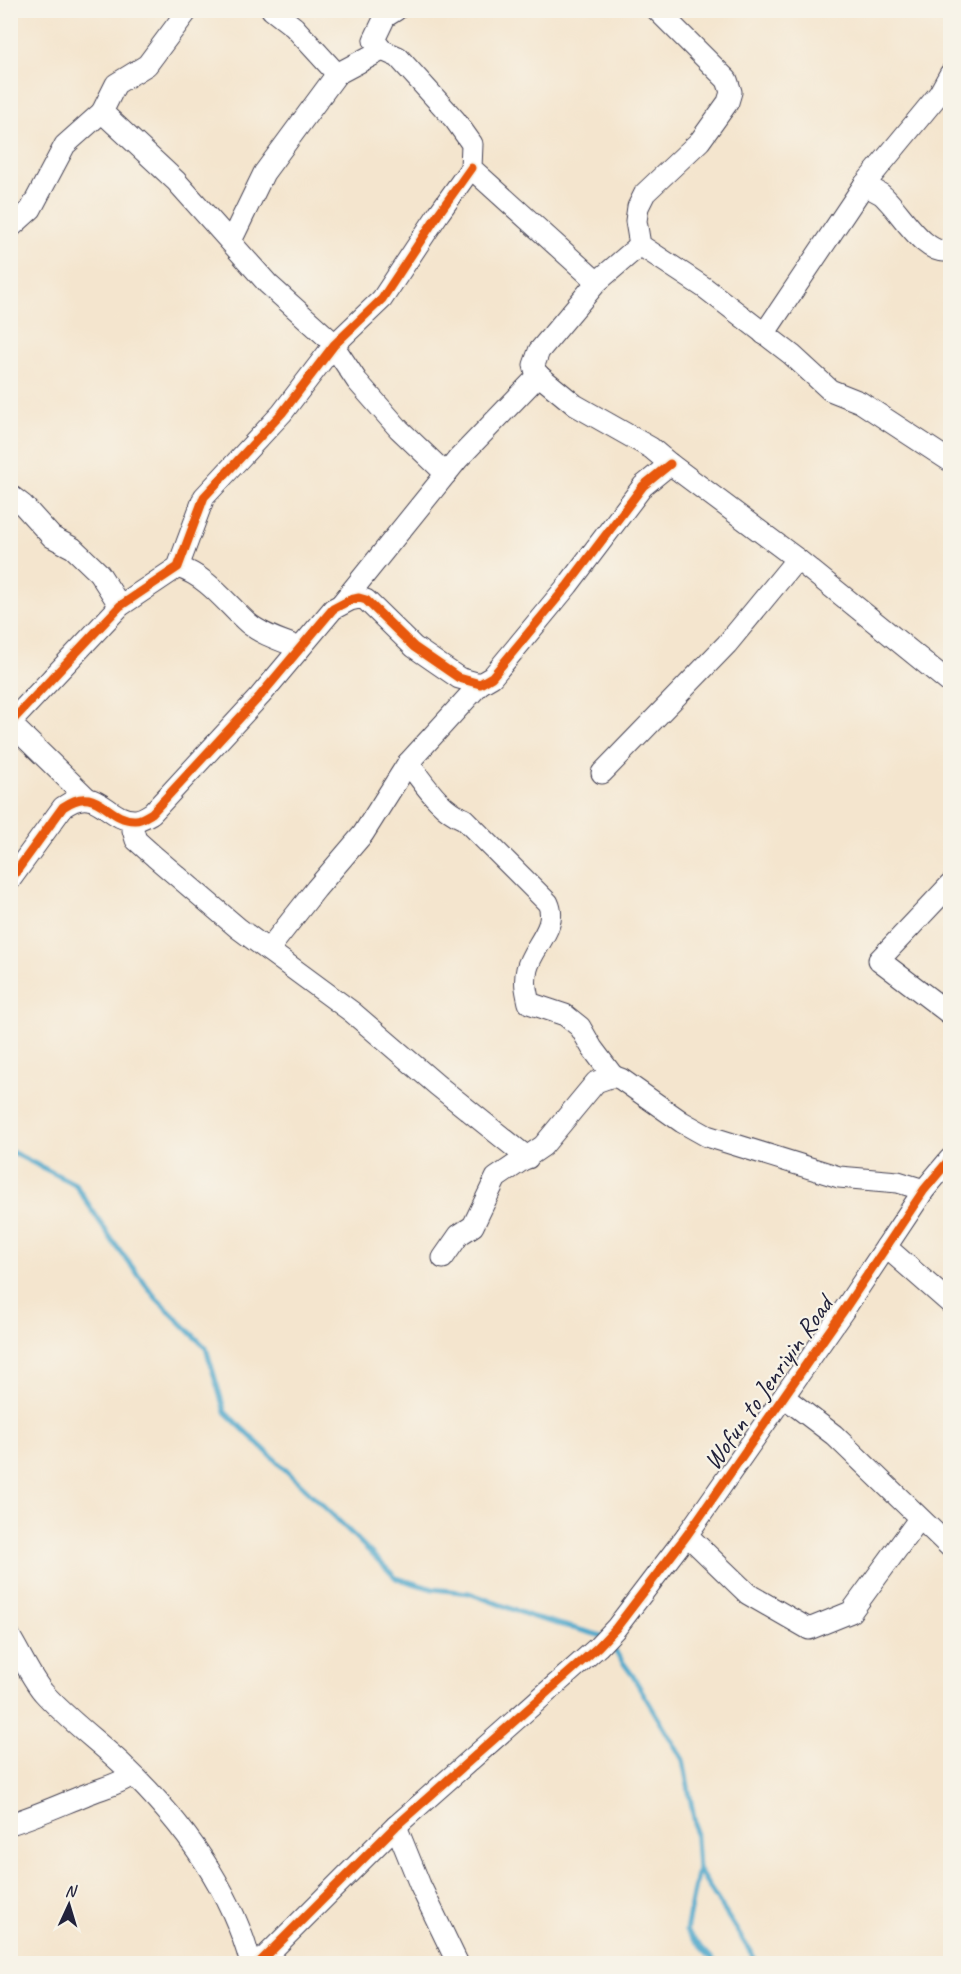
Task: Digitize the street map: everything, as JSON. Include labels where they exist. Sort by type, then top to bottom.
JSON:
[{"type":"street","points":[[10,228],[31,209],[65,145],[102,112],[116,84],[147,65],[188,10]]},
{"type":"street","points":[[272,10],[294,27],[337,74]]},
{"type":"street","points":[[396,10],[385,17],[374,40],[382,50],[398,57],[455,120],[472,144],[471,168],[382,299],[333,345],[282,413],[204,497],[178,567],[120,606],[10,723],[88,799],[124,819],[134,821],[152,813],[260,696],[333,609],[342,603],[359,598],[366,600],[414,647],[459,678],[480,684]]},
{"type":"street","points":[[657,10],[727,80],[731,92],[729,102],[700,141],[645,193],[638,207],[636,220],[640,245],[705,288],[792,355],[830,390],[860,402],[951,461]]},
{"type":"street","points":[[231,241],[264,172],[337,74],[382,50]]},
{"type":"street","points":[[764,334],[864,185],[939,94],[951,74]]},
{"type":"street","points":[[102,112],[176,181],[268,284],[329,339],[357,381],[392,421],[446,474]]},
{"type":"street","points":[[471,168],[597,282]]},
{"type":"street","points":[[864,185],[881,194],[925,243],[939,251],[951,250]]},
{"type":"street","points":[[640,245],[597,282],[539,351],[534,365],[536,373],[575,405],[651,448],[797,559],[951,683]]},
{"type":"street","points":[[342,603],[446,474],[539,375]]},
{"type":"street","points":[[268,950],[315,889],[363,834],[408,764],[480,684],[492,677],[568,585],[643,486],[670,464]]},
{"type":"street","points":[[10,495],[52,537],[74,548],[99,573],[120,606]]},
{"type":"street","points":[[602,773],[727,644],[797,559]]},
{"type":"street","points":[[178,567],[193,572],[207,581],[250,624],[300,648]]},
{"type":"street","points":[[408,764],[451,814],[464,819],[548,903],[552,911],[552,918],[544,936],[538,943],[535,955],[527,966],[524,987],[529,1002],[565,1015],[579,1027],[613,1076]]},
{"type":"street","points":[[10,880],[63,807],[73,800],[88,799]]},
{"type":"street","points":[[134,821],[133,830],[136,840],[238,928],[352,1012],[437,1085],[528,1158]]},
{"type":"street","points":[[951,885],[879,960],[951,1014]]},
{"type":"street","points":[[442,1258],[459,1235],[473,1226],[496,1178],[543,1146],[596,1082],[613,1076],[621,1078],[682,1122],[707,1136],[839,1177],[898,1182],[924,1190]]},
{"type":"street","name":"Wofun to Jenriyin Road","points":[[258,1964],[396,1826],[598,1647],[616,1628],[687,1535],[784,1397],[924,1190],[951,1159]]},
{"type":"street","points":[[886,1247],[951,1303]]},
{"type":"street","points":[[784,1397],[834,1435],[951,1548]]},
{"type":"street","points":[[687,1535],[748,1594],[810,1629],[851,1612],[919,1519]]},
{"type":"street","points":[[10,1637],[42,1690],[132,1775],[175,1821],[199,1852],[218,1884],[244,1939],[251,1964]]},
{"type":"street","points":[[10,1824],[39,1815],[87,1793],[122,1782],[132,1775]]},
{"type":"street","points":[[396,1826],[420,1885],[458,1964]]},
{"type":"waterway","points":[[10,1151],[75,1184],[114,1243],[156,1298],[206,1348],[225,1412],[396,1578],[433,1589],[469,1593],[533,1617],[602,1636]]},
{"type":"waterway","points":[[609,1643],[633,1676],[683,1760],[695,1823],[698,1869],[758,1964]]},
{"type":"waterway","points":[[698,1869],[686,1931],[717,1964]]},
{"type":"cycle path","points":[[10,723],[120,606],[178,567],[204,497],[282,413],[334,345],[382,299],[471,168]]},
{"type":"cycle path","points":[[10,880],[63,807],[75,800],[94,800],[125,819],[137,820],[152,813],[260,696],[333,609],[350,600],[359,598],[366,600],[414,647],[459,678],[480,684],[492,677],[568,585],[643,486],[670,464]]},
{"type":"cycle path","points":[[258,1964],[396,1826],[598,1647],[616,1628],[687,1535],[844,1310],[924,1190],[950,1159]]}]
